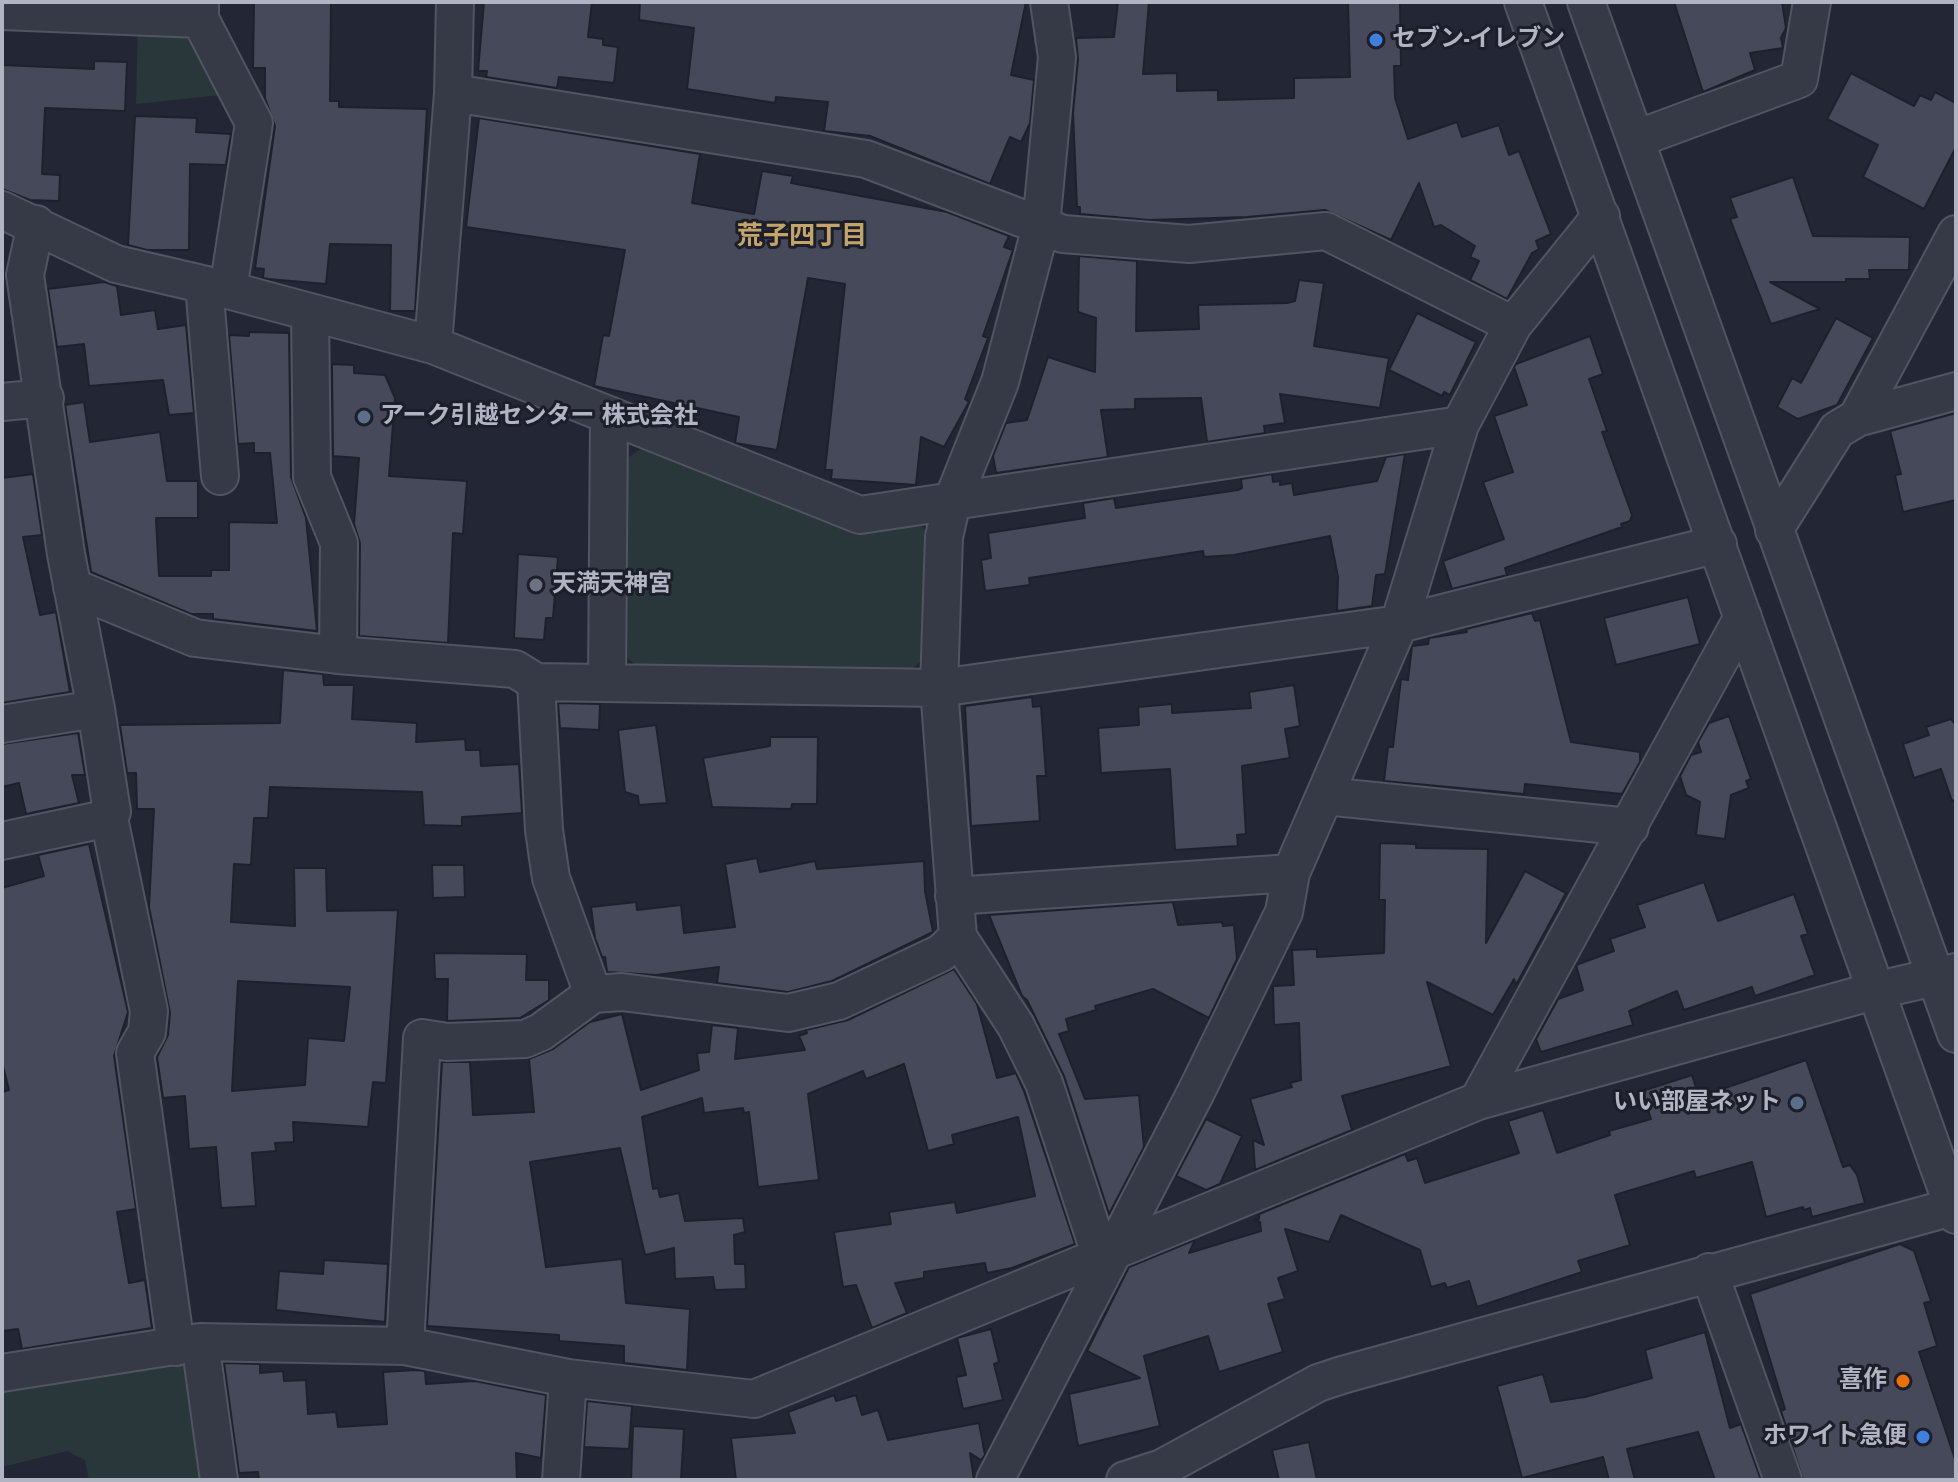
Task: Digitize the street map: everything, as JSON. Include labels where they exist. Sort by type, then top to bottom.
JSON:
[{"type":"street","points":[[433,345],[453,93],[455,2]]},
{"type":"street","points":[[1049,2],[1057,57],[1041,226],[1000,382],[952,502],[944,537],[939,688],[958,937],[1016,1026],[1044,1083],[1107,1255]]},
{"type":"street","points":[[1125,1480],[1162,1468],[1318,1383],[1709,1272],[1955,1209],[1874,991],[1718,544],[1523,2]]},
{"type":"street","points":[[1586,2],[1774,530],[1945,975],[1956,1034]]},
{"type":"street","points":[[1636,139],[1799,79],[1812,2]]},
{"type":"street","points":[[2,11],[200,11],[254,123],[216,287],[220,476]]},
{"type":"street","points":[[453,93],[866,159],[1063,234],[1189,244],[1326,231],[1513,325]]},
{"type":"street","points":[[2,210],[116,264],[216,287],[433,345],[860,515],[1460,425]]},
{"type":"street","points":[[995,1480],[1284,912],[1291,873],[1399,624],[1460,425],[1513,325],[1601,216]]},
{"type":"street","points":[[36,224],[14,278],[45,398],[72,587],[112,812],[109,818],[149,1011],[147,1032],[135,1053],[188,1344],[219,1480]]},
{"type":"street","points":[[1857,418],[1956,234]]},
{"type":"street","points":[[310,312],[312,477],[339,543],[338,655]]},
{"type":"street","points":[[1774,530],[1837,430],[1857,418],[1956,391]]},
{"type":"street","points":[[2,402],[45,398]]},
{"type":"street","points":[[607,683],[609,415]]},
{"type":"street","points":[[72,587],[195,638],[338,655],[515,669],[536,682],[939,688],[1399,624],[1718,544]]},
{"type":"street","points":[[1478,1101],[1743,617]]},
{"type":"street","points":[[536,682],[544,830],[551,878],[593,994]]},
{"type":"street","points":[[2,724],[96,709]]},
{"type":"street","points":[[1325,796],[1630,827]]},
{"type":"street","points":[[2,841],[109,818]]},
{"type":"street","points":[[954,896],[1291,873]]},
{"type":"street","points":[[405,1346],[422,1038],[447,1042],[525,1039],[541,1032],[593,994],[622,992],[788,1013],[839,1001],[941,953],[958,937]]},
{"type":"street","points":[[2,1373],[188,1344],[405,1346],[568,1378],[754,1399],[1478,1101],[1874,991],[1945,975]]},
{"type":"street","points":[[1709,1272],[1783,1480]]},
{"type":"street","points":[[561,1480],[568,1378]]},
{"type":"shaded area","points":[[138,27],[178,30],[198,43],[220,95],[136,104]]},
{"type":"shaded area","points":[[647,445],[917,522],[931,535],[921,661],[908,673],[641,670],[618,649],[620,463]]},
{"type":"shaded area","points":[[190,1360],[206,1480],[89,1480],[85,1460],[67,1451],[2,1467],[2,1388]]},
{"type":"building","points":[[254,2],[331,2],[330,101],[339,101],[339,107],[427,109],[415,311],[390,311],[391,245],[330,244],[326,284],[263,278],[264,269],[255,268],[275,126],[265,98],[265,68],[253,68]]},
{"type":"building","points":[[484,2],[592,2],[588,37],[603,39],[603,45],[618,47],[614,83],[559,77],[557,88],[486,77],[487,71],[478,71]]},
{"type":"building","points":[[640,2],[1026,2],[1011,75],[1034,80],[1030,123],[1021,142],[1010,137],[990,184],[870,136],[824,131],[828,102],[776,97],[775,103],[687,89],[694,28],[639,20]]},
{"type":"building","points":[[1118,2],[1149,2],[1143,74],[1177,73],[1177,91],[1218,90],[1218,100],[1294,98],[1294,78],[1350,77],[1348,2],[1400,2],[1401,66],[1394,66],[1395,98],[1408,139],[1457,122],[1462,137],[1499,125],[1509,155],[1519,151],[1551,234],[1536,241],[1539,249],[1532,253],[1507,299],[1470,280],[1479,261],[1470,257],[1475,246],[1441,225],[1434,227],[1419,183],[1391,240],[1325,210],[1247,217],[1149,220],[1080,214],[1080,207],[1077,207],[1073,113],[1078,59],[1076,38],[1114,37]]},
{"type":"building","points":[[1674,2],[1782,2],[1786,28],[1781,38],[1783,48],[1750,53],[1755,70],[1703,92]]},
{"type":"building","points":[[94,61],[127,62],[125,111],[45,108],[42,174],[60,175],[59,201],[30,200],[2,189],[2,65],[94,69]]},
{"type":"building","points":[[1851,73],[1914,106],[1920,95],[1931,100],[1935,92],[1956,103],[1956,147],[1924,209],[1863,177],[1878,145],[1827,119]]},
{"type":"building","points":[[135,116],[197,118],[196,132],[231,134],[226,165],[190,164],[189,250],[147,250],[128,245]]},
{"type":"building","points":[[479,118],[700,154],[692,203],[754,214],[762,171],[793,176],[791,183],[947,212],[1009,236],[1004,247],[1013,250],[983,336],[988,338],[965,399],[969,402],[944,447],[921,437],[916,485],[831,479],[832,470],[825,470],[845,284],[808,278],[777,450],[735,443],[739,417],[594,386],[603,335],[609,336],[625,250],[466,227]]},
{"type":"building","points":[[1793,177],[1813,236],[1910,237],[1909,270],[1869,270],[1870,279],[1846,279],[1846,282],[1770,282],[1820,309],[1771,324],[1730,219],[1737,217],[1730,198]]},
{"type":"building","points":[[1079,256],[1137,261],[1136,331],[1199,329],[1198,305],[1287,303],[1295,301],[1299,280],[1324,283],[1314,346],[1389,358],[1380,408],[1280,394],[1285,423],[1264,426],[1265,433],[1207,442],[1201,398],[1135,399],[1135,409],[1101,410],[1108,457],[996,473],[993,456],[1006,423],[1027,420],[1048,357],[1095,372],[1096,318],[1078,312]]},
{"type":"building","points":[[104,282],[117,286],[121,315],[155,310],[158,329],[186,325],[194,413],[169,415],[163,380],[89,386],[84,344],[57,347],[48,289]]},
{"type":"building","points":[[1417,313],[1476,342],[1450,395],[1444,392],[1442,396],[1389,370]]},
{"type":"building","points":[[1836,318],[1873,338],[1837,405],[1798,419],[1777,407],[1792,378],[1801,383]]},
{"type":"building","points":[[249,332],[289,333],[291,477],[306,518],[317,631],[213,619],[213,614],[191,614],[91,572],[65,405],[84,402],[90,442],[160,432],[167,481],[198,481],[198,518],[156,518],[159,576],[211,576],[211,570],[229,570],[229,522],[277,523],[270,453],[254,453],[254,443],[238,444],[229,335],[249,336]]},
{"type":"building","points":[[1590,336],[1603,374],[1589,379],[1607,431],[1602,432],[1632,515],[1630,521],[1621,524],[1622,527],[1505,568],[1507,575],[1452,589],[1443,561],[1504,539],[1483,482],[1513,472],[1494,416],[1527,405],[1514,367]]},
{"type":"building","points":[[332,364],[354,365],[354,373],[385,375],[395,398],[389,476],[467,481],[463,534],[453,533],[448,643],[359,636],[360,543],[354,524],[359,458],[333,456]]},
{"type":"building","points":[[1956,413],[1956,500],[1903,512],[1895,475],[1901,474],[1890,431]]},
{"type":"building","points":[[1405,454],[1385,574],[1376,575],[1372,606],[1337,611],[1338,577],[1330,536],[1234,555],[1204,557],[1203,551],[1029,578],[1030,585],[985,591],[981,560],[991,558],[988,533],[1085,518],[1083,503],[1114,498],[1116,508],[1238,490],[1242,488],[1241,479],[1272,474],[1273,482],[1280,481],[1280,485],[1292,483],[1294,495],[1377,481],[1386,457]]},
{"type":"building","points":[[33,474],[42,535],[23,537],[40,615],[56,612],[70,692],[2,703],[2,478]]},
{"type":"building","points":[[518,554],[558,557],[553,618],[546,618],[544,640],[514,638]]},
{"type":"building","points":[[1688,597],[1700,644],[1616,665],[1604,618]]},
{"type":"building","points":[[1532,613],[1535,621],[1540,620],[1571,742],[1640,752],[1640,762],[1622,794],[1525,784],[1524,794],[1384,781],[1388,747],[1393,747],[1401,679],[1408,680],[1412,646],[1428,644],[1429,638],[1467,632],[1466,629]]},
{"type":"building","points":[[283,670],[323,674],[324,685],[354,685],[352,719],[417,723],[416,742],[465,739],[466,750],[480,750],[481,766],[519,764],[522,813],[462,817],[462,826],[424,825],[422,792],[270,787],[268,818],[254,818],[251,865],[234,864],[231,922],[295,926],[294,868],[326,868],[327,911],[398,910],[386,1083],[373,1082],[368,1127],[293,1122],[294,1142],[275,1143],[276,1151],[252,1153],[256,1206],[221,1208],[216,1147],[189,1149],[185,1096],[163,1098],[157,1057],[168,1035],[170,1013],[149,907],[154,809],[137,809],[136,773],[127,773],[120,725],[280,723]],"holes":[[[238,981],[350,987],[344,1041],[308,1038],[305,1085],[232,1091]]]},
{"type":"building","points":[[1294,685],[1300,726],[1285,729],[1290,758],[1242,766],[1246,834],[1237,835],[1238,846],[1175,850],[1170,769],[1101,773],[1098,728],[1139,725],[1138,707],[1172,704],[1172,713],[1251,708],[1249,692]]},
{"type":"building","points":[[1032,697],[1033,707],[1041,706],[1046,776],[1037,776],[1040,821],[971,826],[965,706]]},
{"type":"building","points":[[558,703],[600,704],[599,730],[560,728]]},
{"type":"building","points":[[1729,716],[1751,779],[1746,781],[1749,788],[1731,795],[1725,839],[1696,835],[1700,802],[1686,795],[1680,776],[1691,755],[1701,752],[1698,742],[1709,723]]},
{"type":"building","points":[[1951,719],[1956,725],[1956,800],[1952,801],[1941,769],[1914,778],[1903,744],[1929,735],[1926,727]]},
{"type":"building","points":[[656,725],[667,803],[639,805],[638,796],[625,792],[618,730]]},
{"type":"building","points":[[78,733],[85,775],[72,775],[79,803],[26,814],[19,783],[2,787],[2,744]]},
{"type":"building","points":[[770,737],[818,737],[817,804],[792,804],[791,809],[712,807],[703,758],[770,746]]},
{"type":"building","points":[[1380,843],[1416,844],[1416,848],[1488,849],[1486,943],[1525,871],[1566,893],[1516,985],[1514,979],[1493,1015],[1427,982],[1451,1066],[1342,1096],[1352,1130],[1255,1170],[1253,1140],[1264,1145],[1250,1099],[1292,1087],[1290,1083],[1301,1080],[1299,1023],[1274,1025],[1273,986],[1294,985],[1292,950],[1317,949],[1317,957],[1384,953],[1385,900],[1379,900]]},
{"type":"building","points":[[89,844],[128,1012],[114,1056],[136,1209],[117,1212],[129,1283],[145,1280],[152,1328],[22,1349],[18,1329],[2,1331],[2,1092],[9,1090],[2,1062],[2,888],[44,876],[38,855]]},
{"type":"building","points":[[757,858],[760,872],[815,861],[817,869],[924,861],[925,891],[933,932],[832,981],[788,992],[717,983],[719,967],[656,975],[607,972],[605,957],[602,957],[595,938],[591,907],[636,902],[637,910],[681,905],[684,933],[735,927],[725,864]]},
{"type":"building","points":[[432,865],[464,865],[465,897],[433,898]]},
{"type":"building","points":[[1704,882],[1718,921],[1794,894],[1808,934],[1801,936],[1815,975],[1755,996],[1752,987],[1684,1010],[1677,991],[1629,1011],[1633,1025],[1541,1052],[1536,1039],[1558,999],[1583,990],[1576,965],[1614,951],[1610,939],[1645,927],[1637,905]]},
{"type":"building","points":[[1173,902],[1178,925],[1222,922],[1223,926],[1234,925],[1237,959],[1209,1018],[1153,989],[1095,1006],[1096,1010],[1066,1019],[1069,1031],[1059,1034],[1085,1099],[1139,1095],[1144,1147],[1109,1214],[1064,1076],[1027,1000],[1022,996],[989,915]]},
{"type":"building","points":[[434,953],[527,954],[526,980],[549,980],[549,1000],[520,1018],[447,1021],[448,979],[435,979]]},
{"type":"building","points":[[954,969],[977,1004],[997,1078],[1016,1073],[1024,1091],[1075,1244],[1012,1268],[987,1273],[985,1263],[924,1272],[924,1278],[895,1283],[907,1313],[872,1328],[856,1285],[843,1287],[834,1232],[891,1224],[889,1212],[955,1202],[957,1213],[1035,1196],[1018,1117],[952,1135],[954,1144],[928,1151],[904,1064],[866,1079],[863,1071],[808,1094],[819,1180],[758,1187],[749,1112],[744,1113],[743,1108],[704,1113],[702,1098],[642,1117],[653,1189],[658,1188],[660,1197],[679,1193],[685,1221],[743,1218],[745,1232],[734,1235],[735,1264],[745,1264],[746,1289],[715,1290],[713,1277],[675,1279],[674,1248],[645,1255],[620,1148],[530,1162],[546,1267],[622,1259],[626,1303],[690,1309],[687,1370],[624,1363],[624,1346],[559,1341],[559,1335],[427,1326],[442,1062],[470,1062],[473,1115],[534,1112],[529,1059],[553,1049],[590,1022],[622,1014],[641,1090],[699,1070],[697,1053],[709,1052],[712,1025],[738,1028],[735,1059],[805,1050],[799,1036],[807,1033],[806,1030],[848,1020]]},
{"type":"building","points":[[1806,1060],[1843,1167],[1850,1165],[1857,1175],[1865,1203],[1812,1217],[1810,1208],[1804,1210],[1803,1207],[1766,1217],[1752,1162],[1696,1178],[1694,1171],[1615,1195],[1630,1245],[1578,1261],[1582,1272],[1477,1307],[1469,1281],[1447,1288],[1445,1283],[1431,1287],[1420,1250],[1341,1215],[1329,1242],[1285,1229],[1298,1271],[1278,1278],[1285,1299],[1268,1304],[1283,1352],[1219,1372],[1208,1336],[1144,1356],[1160,1426],[1078,1446],[1069,1394],[1140,1378],[1087,1351],[1129,1267],[1195,1240],[1189,1253],[1261,1231],[1260,1222],[1254,1220],[1259,1219],[1259,1214],[1405,1154],[1408,1161],[1417,1158],[1425,1183],[1519,1153],[1508,1121],[1543,1110],[1557,1153],[1610,1135],[1609,1131],[1651,1119],[1642,1091],[1692,1075],[1699,1097]]},
{"type":"building","points":[[1206,1119],[1242,1136],[1220,1184],[1206,1190],[1176,1176]]},
{"type":"building","points":[[1900,1244],[1914,1251],[1931,1301],[1924,1303],[1937,1346],[1919,1352],[1956,1462],[1956,1480],[1803,1480],[1750,1294]]},
{"type":"building","points":[[324,1260],[388,1264],[385,1322],[276,1310],[279,1271],[323,1274]]},
{"type":"building","points":[[991,1329],[999,1362],[994,1364],[1003,1400],[963,1409],[956,1377],[966,1375],[957,1338]]},
{"type":"building","points":[[1705,1332],[1730,1428],[1741,1424],[1761,1480],[1715,1480],[1698,1432],[1627,1449],[1635,1480],[1609,1480],[1603,1457],[1522,1478],[1497,1386],[1543,1374],[1551,1402],[1585,1397],[1652,1378],[1645,1350]]},
{"type":"building","points":[[224,1363],[260,1364],[260,1373],[283,1371],[284,1381],[306,1380],[308,1414],[336,1412],[338,1427],[387,1424],[383,1372],[425,1371],[426,1384],[475,1381],[546,1395],[541,1458],[516,1453],[517,1480],[259,1480],[258,1472],[239,1473]]},
{"type":"building","points":[[834,1395],[836,1401],[856,1395],[862,1415],[878,1410],[888,1440],[979,1423],[985,1455],[981,1460],[970,1453],[974,1480],[736,1480],[731,1438],[795,1433],[788,1412]]},
{"type":"building","points":[[587,1401],[632,1406],[629,1449],[584,1447]]},
{"type":"building","points":[[633,1426],[684,1429],[681,1480],[631,1480]]},
{"type":"building","points":[[1309,1442],[1317,1480],[1279,1480],[1272,1450]]},
{"type":"place","name":"セブン-イレブン","points":[[1376,40]]},
{"type":"place","name":"アーク引越センター 株式会社","points":[[364,417]]},
{"type":"place","name":"天満天神宮","points":[[536,585]]},
{"type":"place","name":"いい部屋ネット","points":[[1797,1103]]},
{"type":"place","name":"喜作","points":[[1903,1381]]},
{"type":"place","name":"ホワイト急便","points":[[1923,1437]]},
{"type":"district","name":"荒子四丁目","points":[[802,238]]}]
